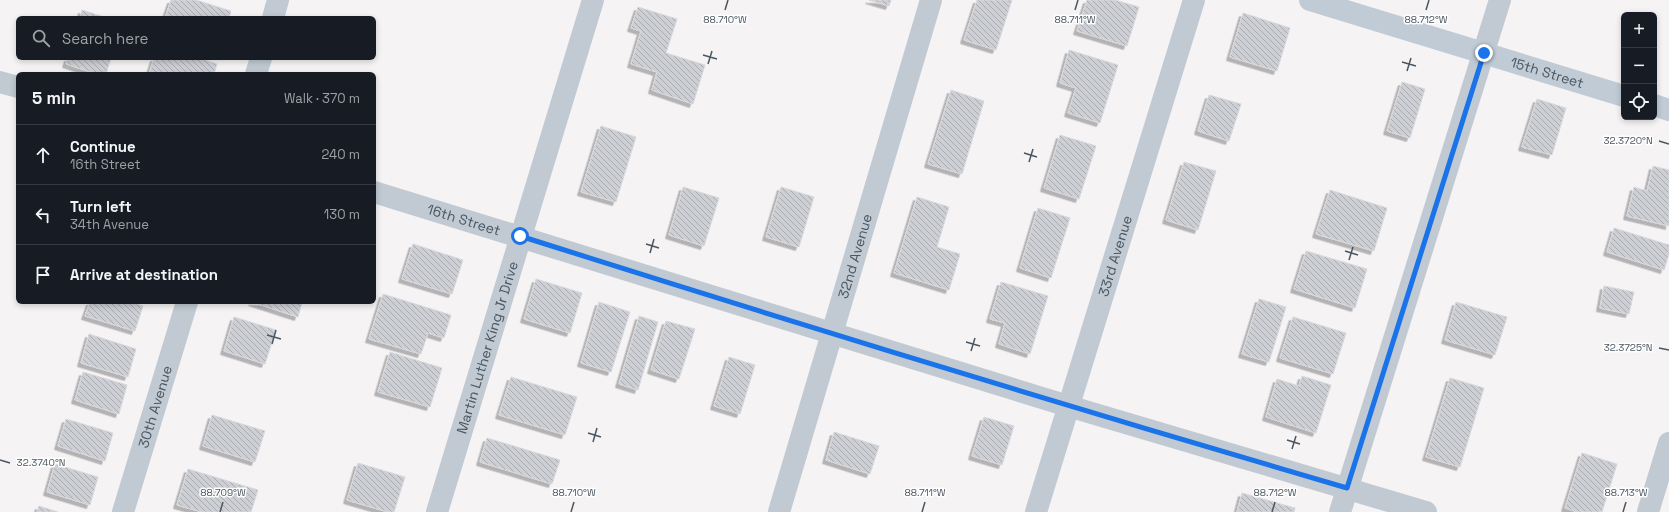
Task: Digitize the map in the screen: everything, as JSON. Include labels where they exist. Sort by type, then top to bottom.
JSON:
[{"type":"street","points":[[274,16],[278,0]]},
{"type":"street","name":"Martin Luther King Jr Drive","points":[[437,512],[593,0]]},
{"type":"street","name":"32nd Avenue","points":[[779,512],[931,0]]},
{"type":"street","name":"33rd Avenue","points":[[1036,512],[1194,0]]},
{"type":"street","name":"15th Street","points":[[1310,0],[1621,95]]},
{"type":"street","points":[[1340,512],[1500,0]]},
{"type":"street","points":[[257,72],[260,60]]},
{"type":"street","points":[[0,82],[16,86]]},
{"type":"street","points":[[1657,106],[1669,110]]},
{"type":"street","name":"16th Street","points":[[376,193],[520,236],[831,334],[1426,512]]},
{"type":"street","name":"30th Avenue","points":[[123,512],[186,304]]},
{"type":"street","points":[[1648,512],[1669,443]]},
{"type":"building","points":[[171,0],[196,0],[231,11],[230,16],[166,16]]},
{"type":"building","points":[[869,0],[891,0],[889,6]]},
{"type":"building","points":[[977,0],[1012,0],[996,50],[964,40]]},
{"type":"building","points":[[1087,0],[1115,0],[1139,7],[1127,46],[1077,31]]},
{"type":"building","points":[[638,7],[677,19],[666,53],[705,65],[693,104],[652,90],[657,72],[631,64],[641,31],[631,28]]},
{"type":"building","points":[[82,10],[101,16],[80,16]]},
{"type":"building","points":[[1243,13],[1290,28],[1277,71],[1230,57]]},
{"type":"building","points":[[1069,50],[1118,65],[1100,123],[1068,113],[1076,88],[1060,83]]},
{"type":"building","points":[[67,60],[110,60],[107,72],[91,72],[66,64]]},
{"type":"building","points":[[153,60],[205,60],[217,64],[215,72],[150,72]]},
{"type":"building","points":[[1402,82],[1425,89],[1410,138],[1387,131]]},
{"type":"building","points":[[951,90],[984,101],[962,174],[928,164]]},
{"type":"building","points":[[1209,95],[1241,104],[1229,141],[1198,131]]},
{"type":"building","points":[[1537,99],[1566,108],[1552,155],[1522,147]]},
{"type":"building","points":[[601,126],[636,137],[616,202],[581,192]]},
{"type":"building","points":[[1060,135],[1096,146],[1079,199],[1044,188]]},
{"type":"building","points":[[1184,162],[1216,171],[1198,230],[1166,220]]},
{"type":"building","points":[[1653,166],[1669,170],[1669,226],[1627,216],[1634,187],[1647,191]]},
{"type":"building","points":[[683,187],[719,198],[704,246],[669,235]]},
{"type":"building","points":[[781,187],[814,197],[799,247],[766,237]]},
{"type":"building","points":[[1330,190],[1387,208],[1374,251],[1316,234]]},
{"type":"building","points":[[917,197],[949,207],[937,247],[960,254],[949,290],[894,273]]},
{"type":"building","points":[[1038,208],[1070,218],[1051,278],[1020,268]]},
{"type":"building","points":[[1614,228],[1669,245],[1669,254],[1664,270],[1607,252]]},
{"type":"building","points":[[413,244],[463,260],[452,294],[402,279]]},
{"type":"building","points":[[1306,251],[1367,269],[1355,308],[1294,289]]},
{"type":"building","points":[[536,279],[582,293],[570,333],[524,319]]},
{"type":"building","points":[[1001,282],[1048,296],[1030,354],[999,344],[1005,323],[990,319]]},
{"type":"building","points":[[1604,286],[1634,292],[1629,314],[1600,308]]},
{"type":"building","points":[[383,294],[451,315],[444,338],[428,333],[421,354],[369,339]]},
{"type":"building","points":[[1259,299],[1286,307],[1269,362],[1242,354]]},
{"type":"building","points":[[599,302],[630,312],[611,372],[581,363]]},
{"type":"building","points":[[1456,302],[1507,317],[1495,355],[1445,340]]},
{"type":"building","points":[[89,304],[137,304],[143,306],[135,331],[85,316]]},
{"type":"building","points":[[258,304],[301,304],[298,317]]},
{"type":"building","points":[[639,316],[658,322],[638,390],[619,384]]},
{"type":"building","points":[[234,317],[276,330],[265,364],[224,351]]},
{"type":"building","points":[[1293,317],[1346,333],[1333,374],[1280,358]]},
{"type":"building","points":[[666,321],[695,329],[679,379],[651,370]]},
{"type":"building","points":[[89,334],[136,349],[128,377],[81,363]]},
{"type":"building","points":[[390,352],[442,368],[430,407],[378,392]]},
{"type":"building","points":[[729,357],[755,365],[740,414],[714,406]]},
{"type":"building","points":[[83,372],[127,385],[119,414],[75,400]]},
{"type":"building","points":[[1302,376],[1331,385],[1316,433],[1266,417],[1277,379],[1299,386]]},
{"type":"building","points":[[511,377],[577,397],[565,435],[499,415]]},
{"type":"building","points":[[1450,378],[1484,388],[1460,467],[1426,457]]},
{"type":"building","points":[[212,415],[265,431],[255,462],[203,446]]},
{"type":"building","points":[[984,417],[1014,426],[1002,465],[972,456]]},
{"type":"building","points":[[66,419],[113,433],[105,461],[58,446]]},
{"type":"building","points":[[834,432],[879,446],[870,474],[826,460]]},
{"type":"building","points":[[487,438],[560,460],[552,484],[480,462]]},
{"type":"building","points":[[1582,453],[1617,464],[1602,512],[1578,512],[1565,508]]},
{"type":"building","points":[[358,463],[405,477],[394,512],[388,512],[347,500]]},
{"type":"building","points":[[55,464],[98,477],[90,505],[47,492]]},
{"type":"building","points":[[188,469],[258,490],[251,512],[202,512],[177,505]]},
{"type":"building","points":[[1242,493],[1295,508],[1294,512],[1237,512]]},
{"type":"building","points":[[39,506],[58,512],[37,512]]},
{"type":"route","points":[[520,236],[831,334],[1068,406],[1347,488],[1484,53]]}]
